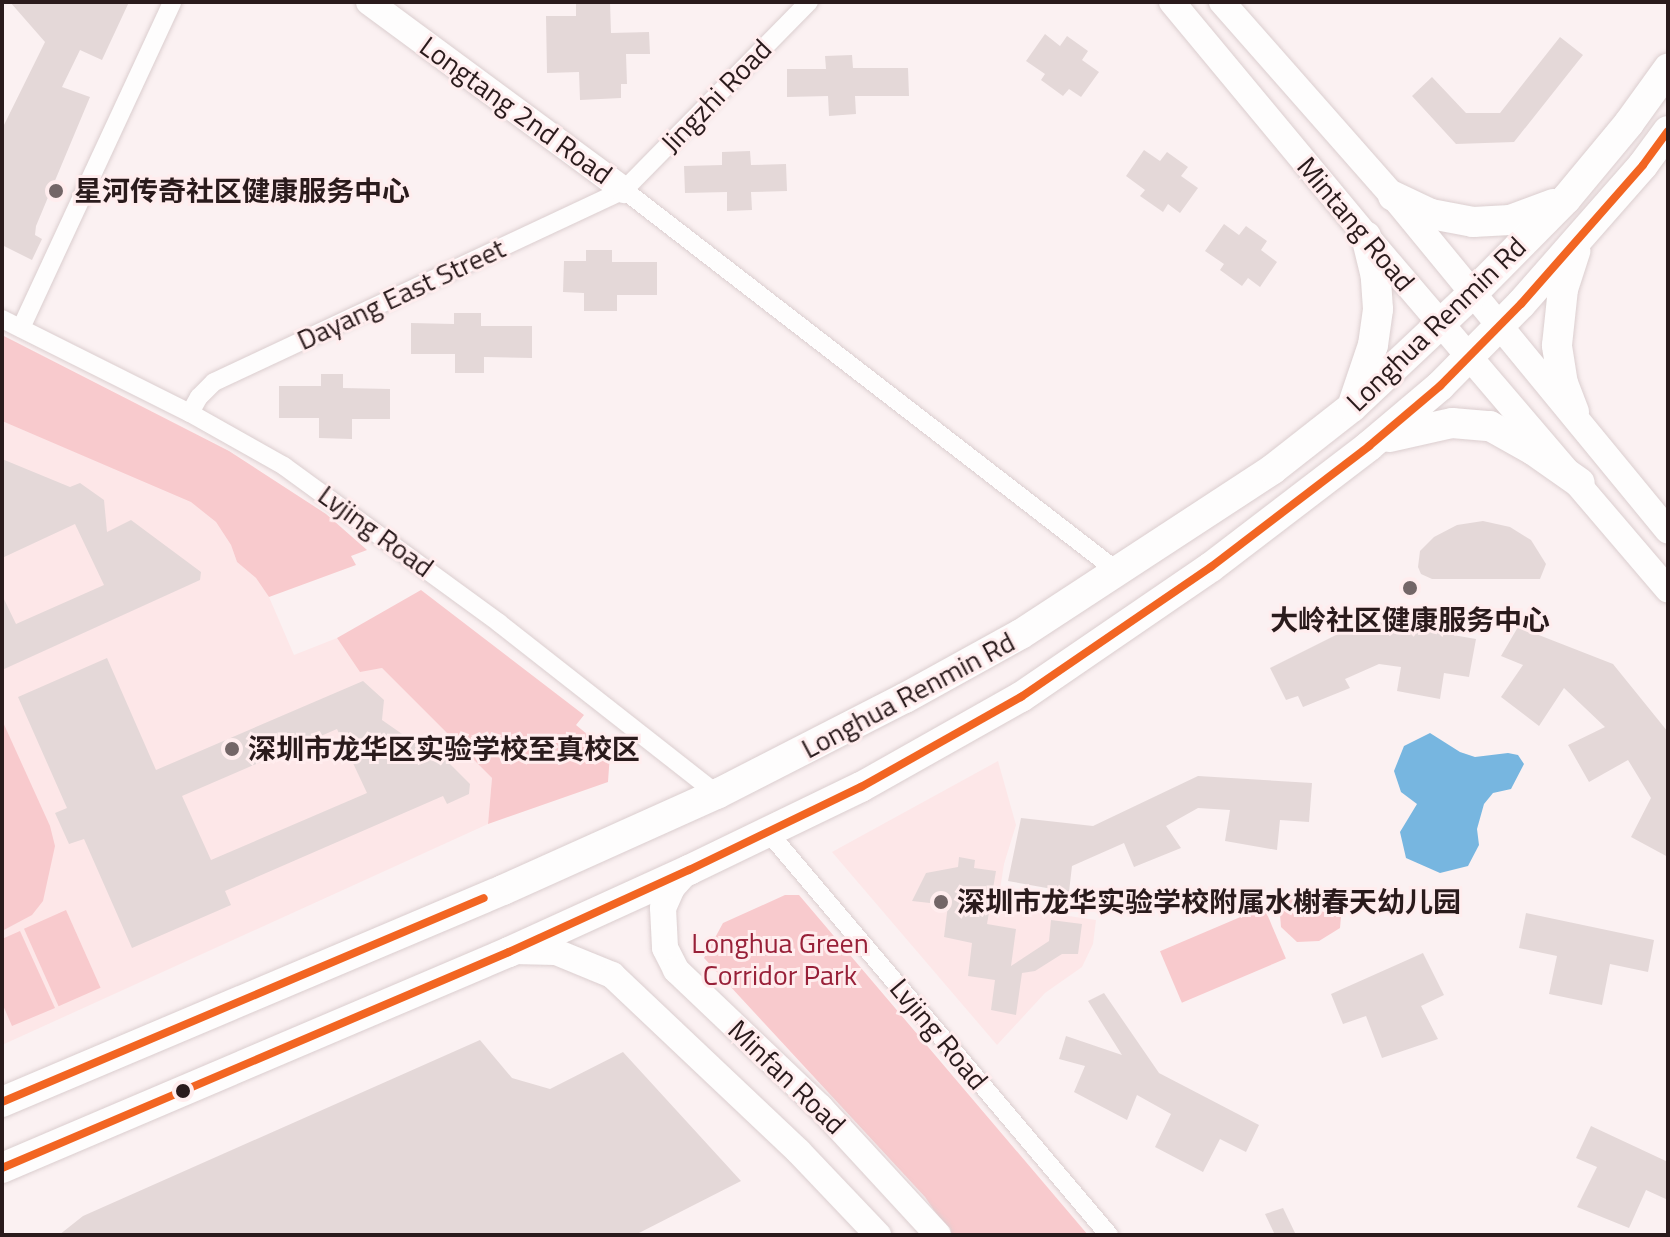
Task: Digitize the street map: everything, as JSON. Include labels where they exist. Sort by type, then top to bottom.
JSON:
[{"type":"main road","name":"Longtang 2nd Road","points":[[369,2],[624,190]]},
{"type":"main road","name":"Mintang Road","points":[[1172,2],[1366,236],[1580,483],[1668,590]]},
{"type":"main road","name":"Mintang Road","points":[[1222,2],[1393,196],[1574,412],[1668,531]]},
{"type":"main road","name":"Longhua Renmin Rd","points":[[10,1097],[503,890],[717,794],[849,728],[1021,634],[1273,469],[1352,407],[1443,323],[1566,199],[1629,123],[1668,69]]},
{"type":"main road","name":"Longhua Renmin Rd","points":[[2,1168],[509,952],[769,833],[943,743],[1079,660],[1211,567],[1369,446],[1471,356],[1582,235],[1668,131]]},
{"type":"main road","points":[[1393,196],[1431,214],[1473,222],[1510,220],[1566,199]]},
{"type":"main road","points":[[1574,412],[1558,364],[1557,330],[1563,289],[1582,235]]},
{"type":"main road","points":[[1352,407],[1373,345],[1378,309],[1376,277],[1366,236]]},
{"type":"main road","points":[[1369,446],[1399,432],[1428,425],[1490,426],[1523,443],[1580,483]]},
{"type":"main road","name":"Minfan Road","points":[[689,870],[677,879],[663,908],[665,948],[676,970],[820,1107],[938,1235]]},
{"type":"main road","name":"Minfan Road","points":[[509,952],[556,952],[612,975],[799,1152],[878,1235]]},
{"type":"main road","points":[[2,1185],[60,1143]]},
{"type":"street","points":[[21,328],[172,2]]},
{"type":"street","name":"Jingzhi Road","points":[[624,190],[809,2]]},
{"type":"street","points":[[624,190],[1117,571]]},
{"type":"street","name":"Dayang East Street","points":[[190,413],[199,397],[214,382],[624,190]]},
{"type":"street","name":"Lvjing Road","points":[[2,319],[246,443],[329,496],[499,623],[717,794]]},
{"type":"street","name":"Lvjing Road","points":[[769,833],[1109,1235]]},
{"type":"shaded area","name":"深圳市龙华区实验学校至真校区","points":[[2,421],[191,501],[216,522],[231,545],[237,562],[256,578],[269,597],[294,655],[337,638],[360,671],[382,668],[492,778],[488,824],[2,1045]]},
{"type":"shaded area","name":"深圳市龙华实验学校附属水榭春天幼儿园","points":[[998,761],[1016,825],[1004,864],[999,896],[1015,908],[1096,920],[1093,944],[1082,967],[1045,993],[997,1045],[832,852]]},
{"type":"green space","points":[[2,335],[229,451],[326,514],[367,550],[351,556],[356,565],[269,597],[256,578],[237,562],[231,545],[216,522],[191,502],[2,421]]},
{"type":"green space","points":[[421,590],[584,715],[576,725],[610,753],[608,782],[488,824],[492,778],[382,668],[360,672],[337,638]]},
{"type":"green space","points":[[2,720],[50,826],[55,846],[43,901],[32,915],[2,931]]},
{"type":"green space","points":[[1315,887],[1329,893],[1342,905],[1340,928],[1319,941],[1297,942],[1281,927],[1279,902],[1296,890]]},
{"type":"green space","name":"Longhua Green Corridor Park","points":[[785,895],[799,895],[1088,1235],[951,1235],[925,1197],[704,958],[723,923]]},
{"type":"green space","points":[[1264,907],[1286,959],[1182,1003],[1160,951]]},
{"type":"green space","points":[[66,910],[101,988],[59,1006],[24,929]]},
{"type":"green space","points":[[20,931],[55,1008],[12,1026],[2,1003],[2,939]]},
{"type":"water","points":[[1430,733],[1460,752],[1475,757],[1508,753],[1518,755],[1524,764],[1511,789],[1493,793],[1484,804],[1477,829],[1479,845],[1468,866],[1440,873],[1406,858],[1400,832],[1417,804],[1401,792],[1394,771],[1404,746]]},
{"type":"building","points":[[10,2],[129,2],[102,60],[80,50],[62,87],[90,97],[36,226],[35,235],[42,239],[32,260],[2,245],[2,129],[45,42]]},
{"type":"building","points":[[576,2],[610,2],[611,33],[649,32],[650,54],[626,54],[627,84],[621,84],[621,98],[580,100],[579,72],[547,73],[546,16],[576,16]]},
{"type":"building","points":[[1045,34],[1060,46],[1067,36],[1088,51],[1082,60],[1099,72],[1081,97],[1069,89],[1063,96],[1041,80],[1045,74],[1026,61]]},
{"type":"building","points":[[1560,37],[1583,55],[1514,142],[1456,144],[1412,96],[1432,77],[1466,113],[1500,113]]},
{"type":"building","points":[[852,55],[853,68],[908,68],[909,96],[855,96],[856,114],[829,116],[828,96],[787,97],[787,69],[826,69],[825,56]]},
{"type":"building","points":[[1144,150],[1160,161],[1167,152],[1188,167],[1181,176],[1198,188],[1180,213],[1168,204],[1163,212],[1140,196],[1145,190],[1126,176]]},
{"type":"building","points":[[750,151],[751,165],[786,164],[787,191],[751,192],[752,210],[727,211],[727,192],[685,193],[684,166],[722,165],[722,152]]},
{"type":"building","points":[[1224,224],[1239,235],[1246,226],[1267,241],[1261,250],[1277,262],[1260,287],[1248,278],[1242,286],[1220,270],[1224,264],[1205,251]]},
{"type":"building","points":[[586,250],[612,250],[612,262],[657,262],[657,295],[617,295],[617,311],[584,311],[584,293],[563,292],[564,261],[586,261]]},
{"type":"building","points":[[454,313],[481,313],[481,326],[532,326],[532,358],[484,357],[484,373],[455,373],[455,354],[411,354],[411,323],[454,324]]},
{"type":"building","points":[[321,374],[343,374],[343,388],[390,389],[390,419],[352,419],[352,439],[319,438],[319,418],[279,418],[279,386],[321,386]]},
{"type":"building","points":[[2,459],[70,487],[80,483],[104,500],[107,532],[131,520],[201,572],[200,580],[2,670],[2,595],[16,624],[104,585],[75,524],[2,558]]},
{"type":"building","points":[[1483,521],[1510,527],[1531,540],[1546,564],[1540,579],[1432,579],[1421,574],[1418,567],[1420,551],[1434,537],[1457,525]]},
{"type":"building","points":[[1366,620],[1476,639],[1469,677],[1444,673],[1440,699],[1397,691],[1401,667],[1379,664],[1345,679],[1350,688],[1303,707],[1298,696],[1286,700],[1270,668]]},
{"type":"building","points":[[1518,627],[1613,664],[1668,732],[1668,857],[1631,837],[1651,798],[1628,760],[1589,782],[1568,745],[1605,727],[1564,688],[1539,726],[1501,697],[1523,665],[1501,656]]},
{"type":"building","points":[[107,658],[156,770],[363,681],[384,700],[382,720],[441,761],[445,759],[470,784],[469,794],[447,804],[443,796],[225,891],[231,905],[132,948],[84,839],[69,844],[55,813],[67,808],[18,697]],"holes":[[[337,729],[367,793],[211,860],[182,796]]]},
{"type":"building","points":[[1198,776],[1312,783],[1309,822],[1280,820],[1277,850],[1225,841],[1230,810],[1198,808],[1166,826],[1181,848],[1134,867],[1124,843],[1072,866],[1069,892],[1008,881],[1021,818],[1093,826]]},
{"type":"building","points":[[959,857],[975,860],[974,868],[996,871],[987,924],[1016,929],[1011,966],[1049,941],[1051,920],[1082,924],[1078,954],[1062,954],[1035,971],[1022,973],[1016,1015],[991,1010],[995,980],[968,976],[972,943],[944,937],[948,905],[912,901],[926,873],[958,867]]},
{"type":"building","points":[[1526,913],[1654,940],[1648,972],[1610,964],[1602,1005],[1549,994],[1557,956],[1519,948]]},
{"type":"building","points":[[1423,953],[1444,995],[1421,1006],[1438,1039],[1382,1058],[1366,1016],[1343,1024],[1331,994]]},
{"type":"building","points":[[1104,993],[1159,1073],[1259,1125],[1246,1152],[1220,1139],[1203,1172],[1155,1147],[1171,1114],[1137,1095],[1127,1120],[1074,1092],[1085,1066],[1059,1059],[1066,1036],[1122,1055],[1088,1001]]},
{"type":"building","points":[[480,1040],[512,1078],[550,1089],[623,1052],[741,1181],[635,1235],[59,1235],[83,1216]]},
{"type":"building","points":[[1591,1126],[1668,1162],[1668,1200],[1646,1190],[1629,1228],[1577,1207],[1597,1167],[1576,1158]]},
{"type":"building","points":[[1283,1208],[1296,1235],[1275,1235],[1265,1214]]},
{"type":"transit line","points":[[2,1168],[509,952],[689,870],[861,787],[1021,697],[1211,567],[1369,446],[1440,386],[1521,304],[1643,165],[1668,131]]},
{"type":"transit line","points":[[2,1102],[484,898]]},
{"type":"place","name":"星河传奇社区健康服务中心","points":[[56,191]]},
{"type":"place","name":"大岭社区健康服务中心","points":[[1410,588]]},
{"type":"place","name":"深圳市龙华区实验学校至真校区","points":[[232,749]]},
{"type":"place","name":"深圳市龙华实验学校附属水榭春天幼儿园","points":[[941,902]]}]
